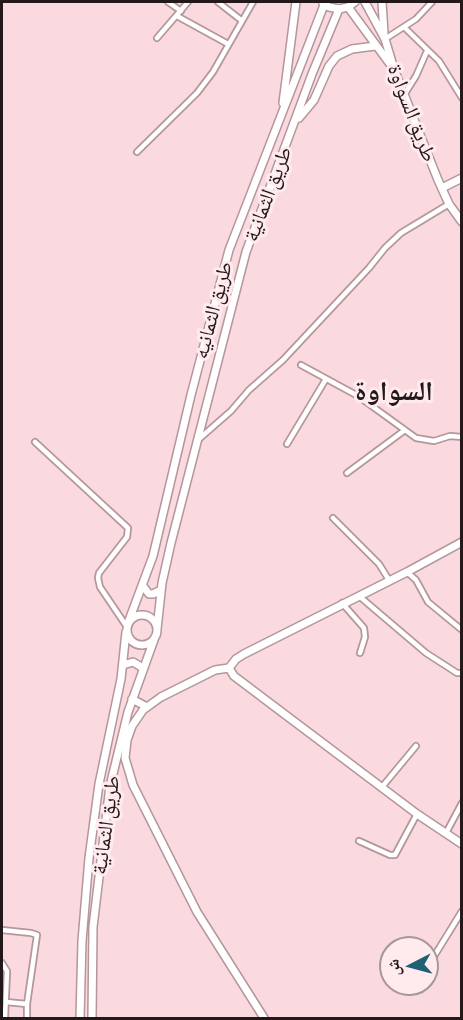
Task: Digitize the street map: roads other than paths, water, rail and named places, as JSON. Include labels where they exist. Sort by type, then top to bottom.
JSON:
[{"type":"street","points":[[168,2],[181,11]]},
{"type":"street","points":[[157,38],[188,2]]},
{"type":"street","points":[[218,2],[241,20]]},
{"type":"street","points":[[137,152],[196,93],[217,67],[253,2]]},
{"type":"street","points":[[282,114],[296,2]]},
{"type":"street","points":[[323,3],[339,9],[355,2]]},
{"type":"street","name":"طريق السواوة","points":[[365,2],[384,37],[394,69],[449,204],[462,222]]},
{"type":"street","points":[[382,2],[384,37]]},
{"type":"street","points":[[384,37],[404,27],[432,2]]},
{"type":"street","name":"طريق الثمانيه","points":[[80,1018],[82,941],[88,858],[99,784],[117,702],[127,627],[153,556],[191,395],[229,250],[323,3]]},
{"type":"street","points":[[348,7],[394,69]]},
{"type":"street","name":"طريق الثمانية","points":[[92,1018],[93,927],[110,786],[118,747],[132,699],[156,633],[161,590],[171,543],[246,252],[312,74],[339,9]]},
{"type":"street","points":[[177,16],[228,44]]},
{"type":"street","points":[[404,27],[442,65],[462,98]]},
{"type":"street","points":[[295,123],[314,100],[329,66],[337,56],[352,49],[375,46]]},
{"type":"street","points":[[404,94],[427,51]]},
{"type":"street","points":[[442,188],[462,178]]},
{"type":"street","points":[[197,440],[231,411],[249,390],[283,360],[401,232],[449,204]]},
{"type":"street","points":[[301,364],[358,396],[416,438],[434,441],[450,436],[462,437]]},
{"type":"street","points":[[287,444],[326,379]]},
{"type":"street","points":[[347,473],[405,430]]},
{"type":"street","points":[[35,442],[128,528],[127,537],[99,573],[100,586],[127,627],[133,643],[139,646],[150,643],[156,633],[154,622],[147,616],[135,616],[127,627]]},
{"type":"street","points":[[333,518],[379,564],[389,580]]},
{"type":"street","points":[[264,1018],[197,912],[129,774],[125,758],[127,740],[139,714],[161,697],[215,670],[229,668],[236,659],[244,654],[462,542]]},
{"type":"street","points":[[407,572],[416,580],[428,602],[462,630]]},
{"type":"street","points":[[143,586],[149,594],[161,590]]},
{"type":"street","points":[[359,596],[426,653],[462,674]]},
{"type":"street","points":[[342,603],[364,628],[365,638],[360,653]]},
{"type":"street","points":[[123,665],[133,662],[143,668]]},
{"type":"street","points":[[229,668],[234,676],[417,814],[462,843]]},
{"type":"street","points":[[132,699],[147,707]]},
{"type":"street","points":[[382,787],[416,746]]},
{"type":"street","points":[[446,832],[462,803]]},
{"type":"street","points":[[359,841],[390,855],[395,855],[417,814]]},
{"type":"street","points":[[439,948],[462,911]]},
{"type":"street","points":[[2,930],[37,935],[27,1018]]},
{"type":"street","points":[[2,963],[7,971],[5,1018]]},
{"type":"street","points":[[6,1002],[27,1004]]},
{"type":"district","name":"السواوة","points":[[394,391]]}]
